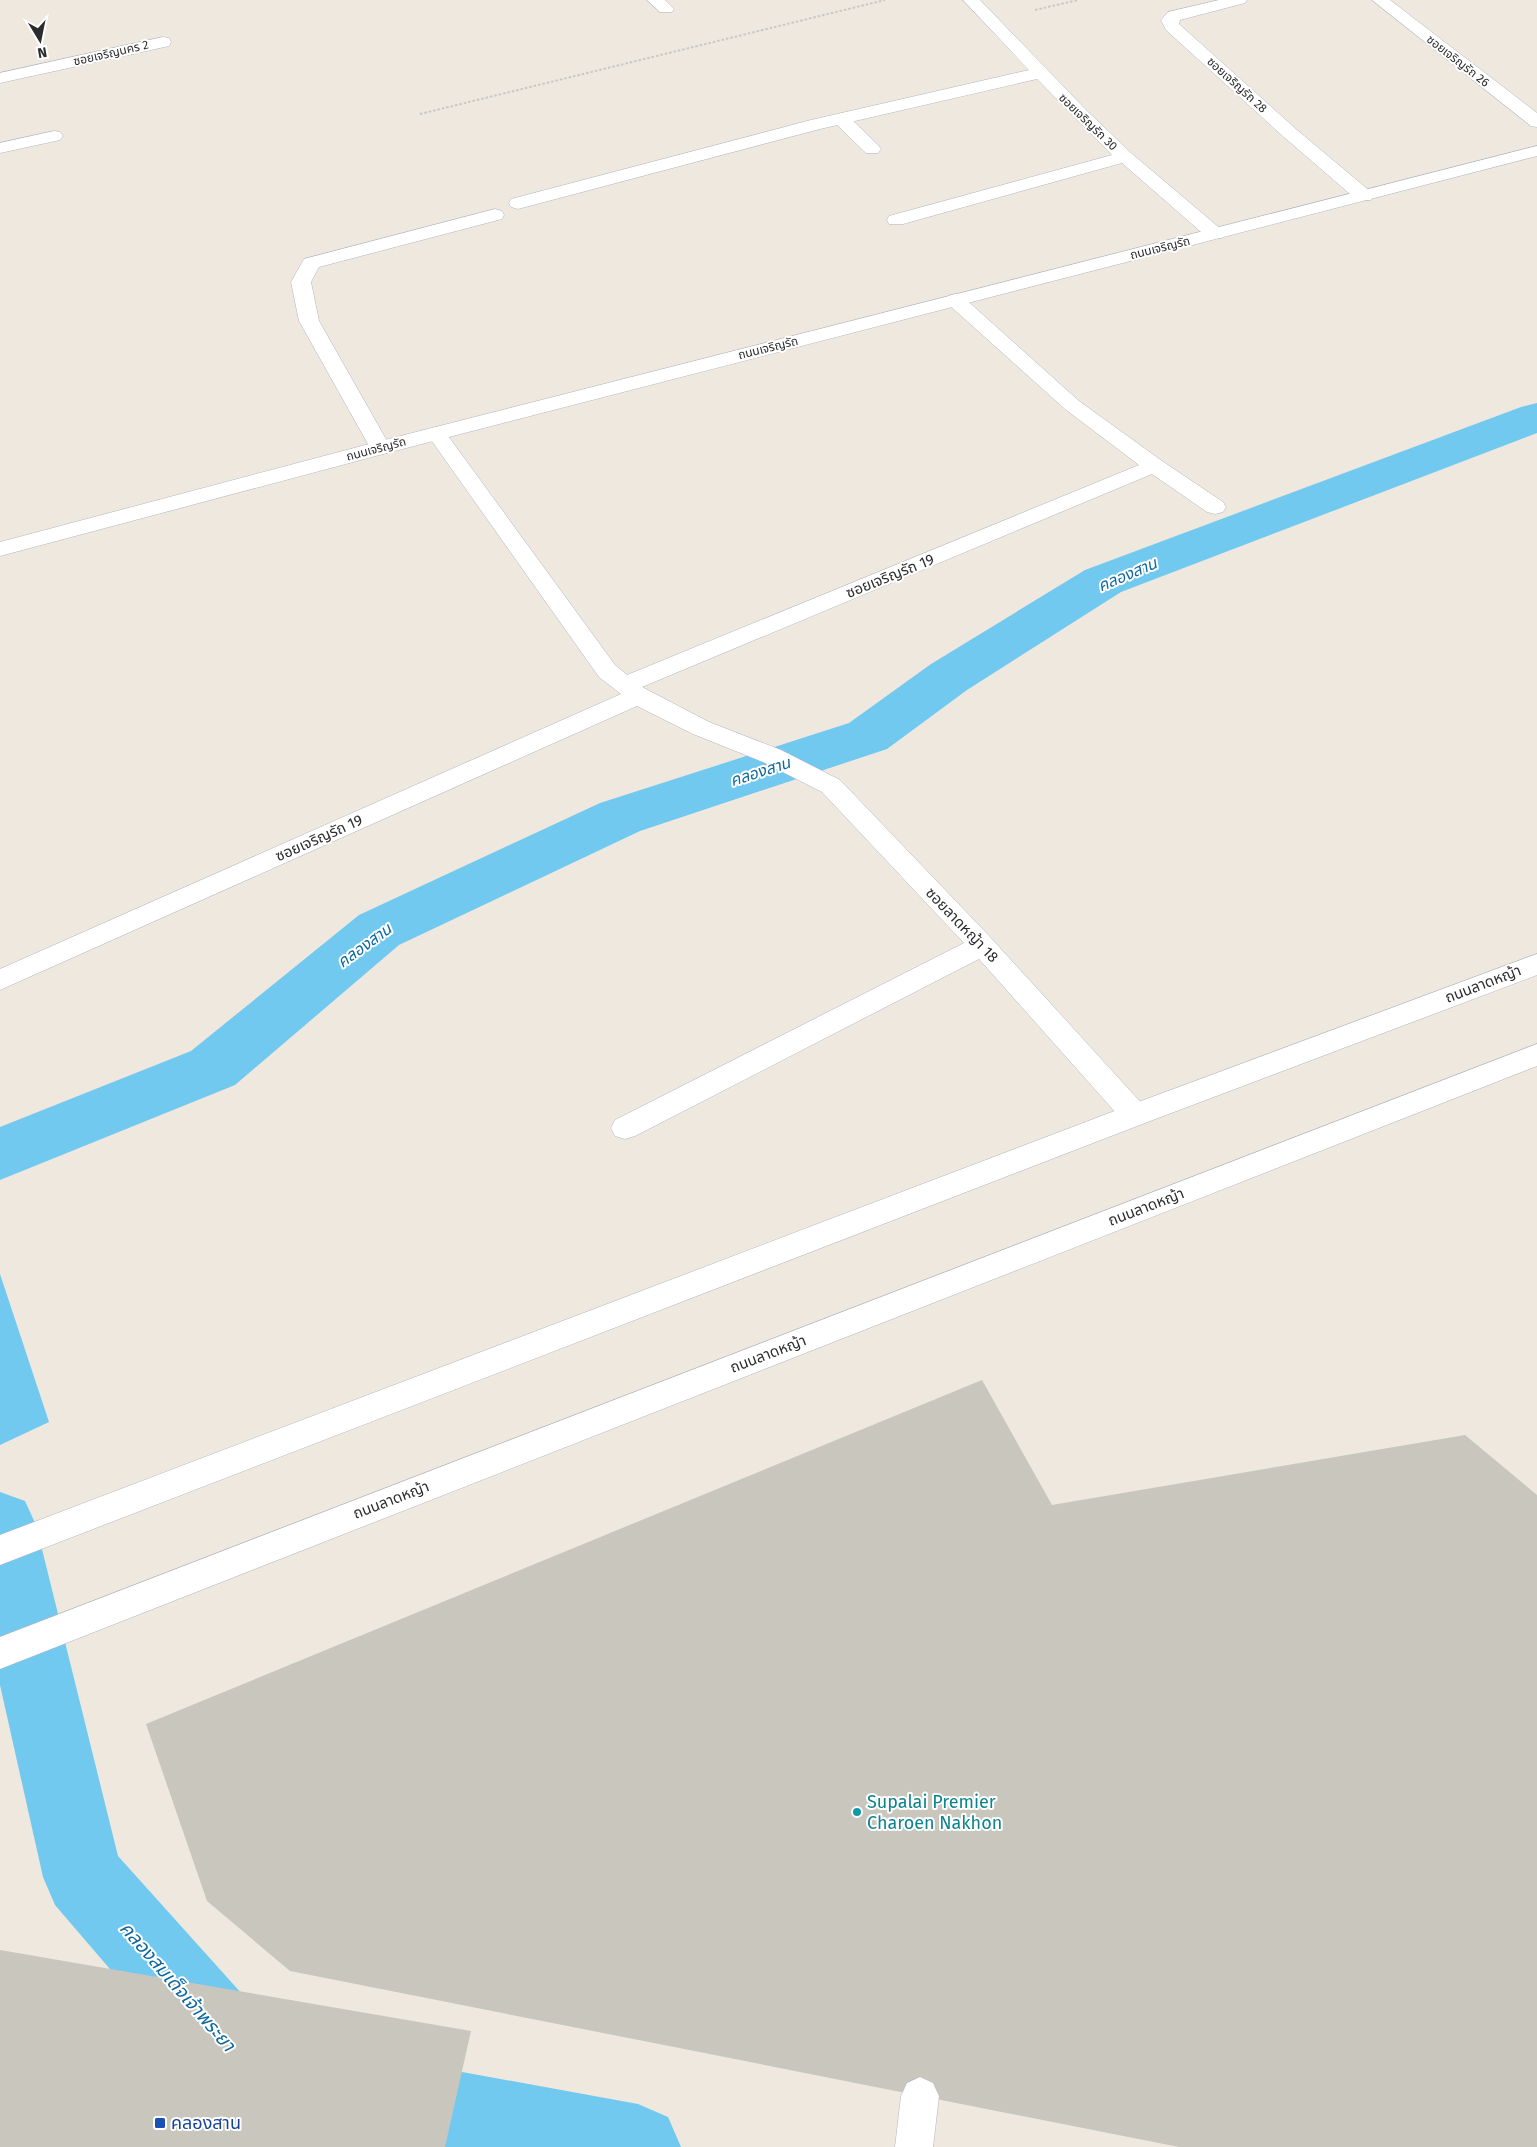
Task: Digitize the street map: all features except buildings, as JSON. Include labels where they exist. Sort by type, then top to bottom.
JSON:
[{"type":"street","name":"ซอยเจริญรัถ 30","points":[[971,0],[992,20],[1039,73],[1124,157],[1215,234]]},
{"type":"street","name":"ซอยเจริญรัถ 28","points":[[1239,0],[1174,16],[1169,20],[1172,26],[1277,121],[1364,196]]},
{"type":"street","name":"ซอยเจริญรัถ 26","points":[[1380,0],[1537,122]]},
{"type":"street","name":"ซอยเจริญนคร 2","points":[[0,78],[163,42]]},
{"type":"street","points":[[518,202],[841,120],[1039,73]]},
{"type":"street","points":[[841,120],[872,150]]},
{"type":"street","points":[[0,148],[54,136]]},
{"type":"street","name":"ถนนเจริญรัถ","points":[[0,549],[436,433],[1537,151]]},
{"type":"street","points":[[896,220],[1124,157]]},
{"type":"street","points":[[380,448],[309,321],[301,282],[311,263],[496,215]]},
{"type":"street","points":[[955,300],[1072,405],[1154,466],[1215,507]]},
{"type":"street","points":[[436,433],[607,671],[631,691]]},
{"type":"street","name":"ซอยเจริญรัถ 19","points":[[0,980],[631,691],[1154,466]]},
{"type":"street","name":"ซอยลาดหญ้า 18","points":[[631,691],[702,728],[772,756],[830,786],[866,826],[982,945],[1135,1115]]},
{"type":"street","points":[[625,1128],[982,945]]},
{"type":"street","name":"ถนนลาดหญ้า","points":[[0,1550],[1135,1115],[1537,964]]},
{"type":"street","name":"ถนนลาดหญ้า","points":[[0,1653],[1537,1055]]},
{"type":"street","points":[[914,2147],[920,2096]]},
{"type":"path","points":[[420,114],[885,0]]},
{"type":"water","points":[[0,1274],[49,1422],[0,1445]]},
{"type":"waterway","name":"คลองสาน","points":[[0,1154],[213,1068],[379,930],[620,817],[868,736],[949,677],[1103,581],[1537,417]]},
{"type":"waterway","name":"คลองสมเด็จเจ้าพระยา","points":[[0,1525],[83,1877],[230,2044]]},
{"type":"waterway","name":"คลองสมเด็จเจ้าพระยา","points":[[369,2097],[638,2147]]},
{"type":"place","name":"Supalai Premier Charoen Nakhon","points":[[857,1812]]},
{"type":"place","name":"คลองสาน","points":[[160,2123]]}]
